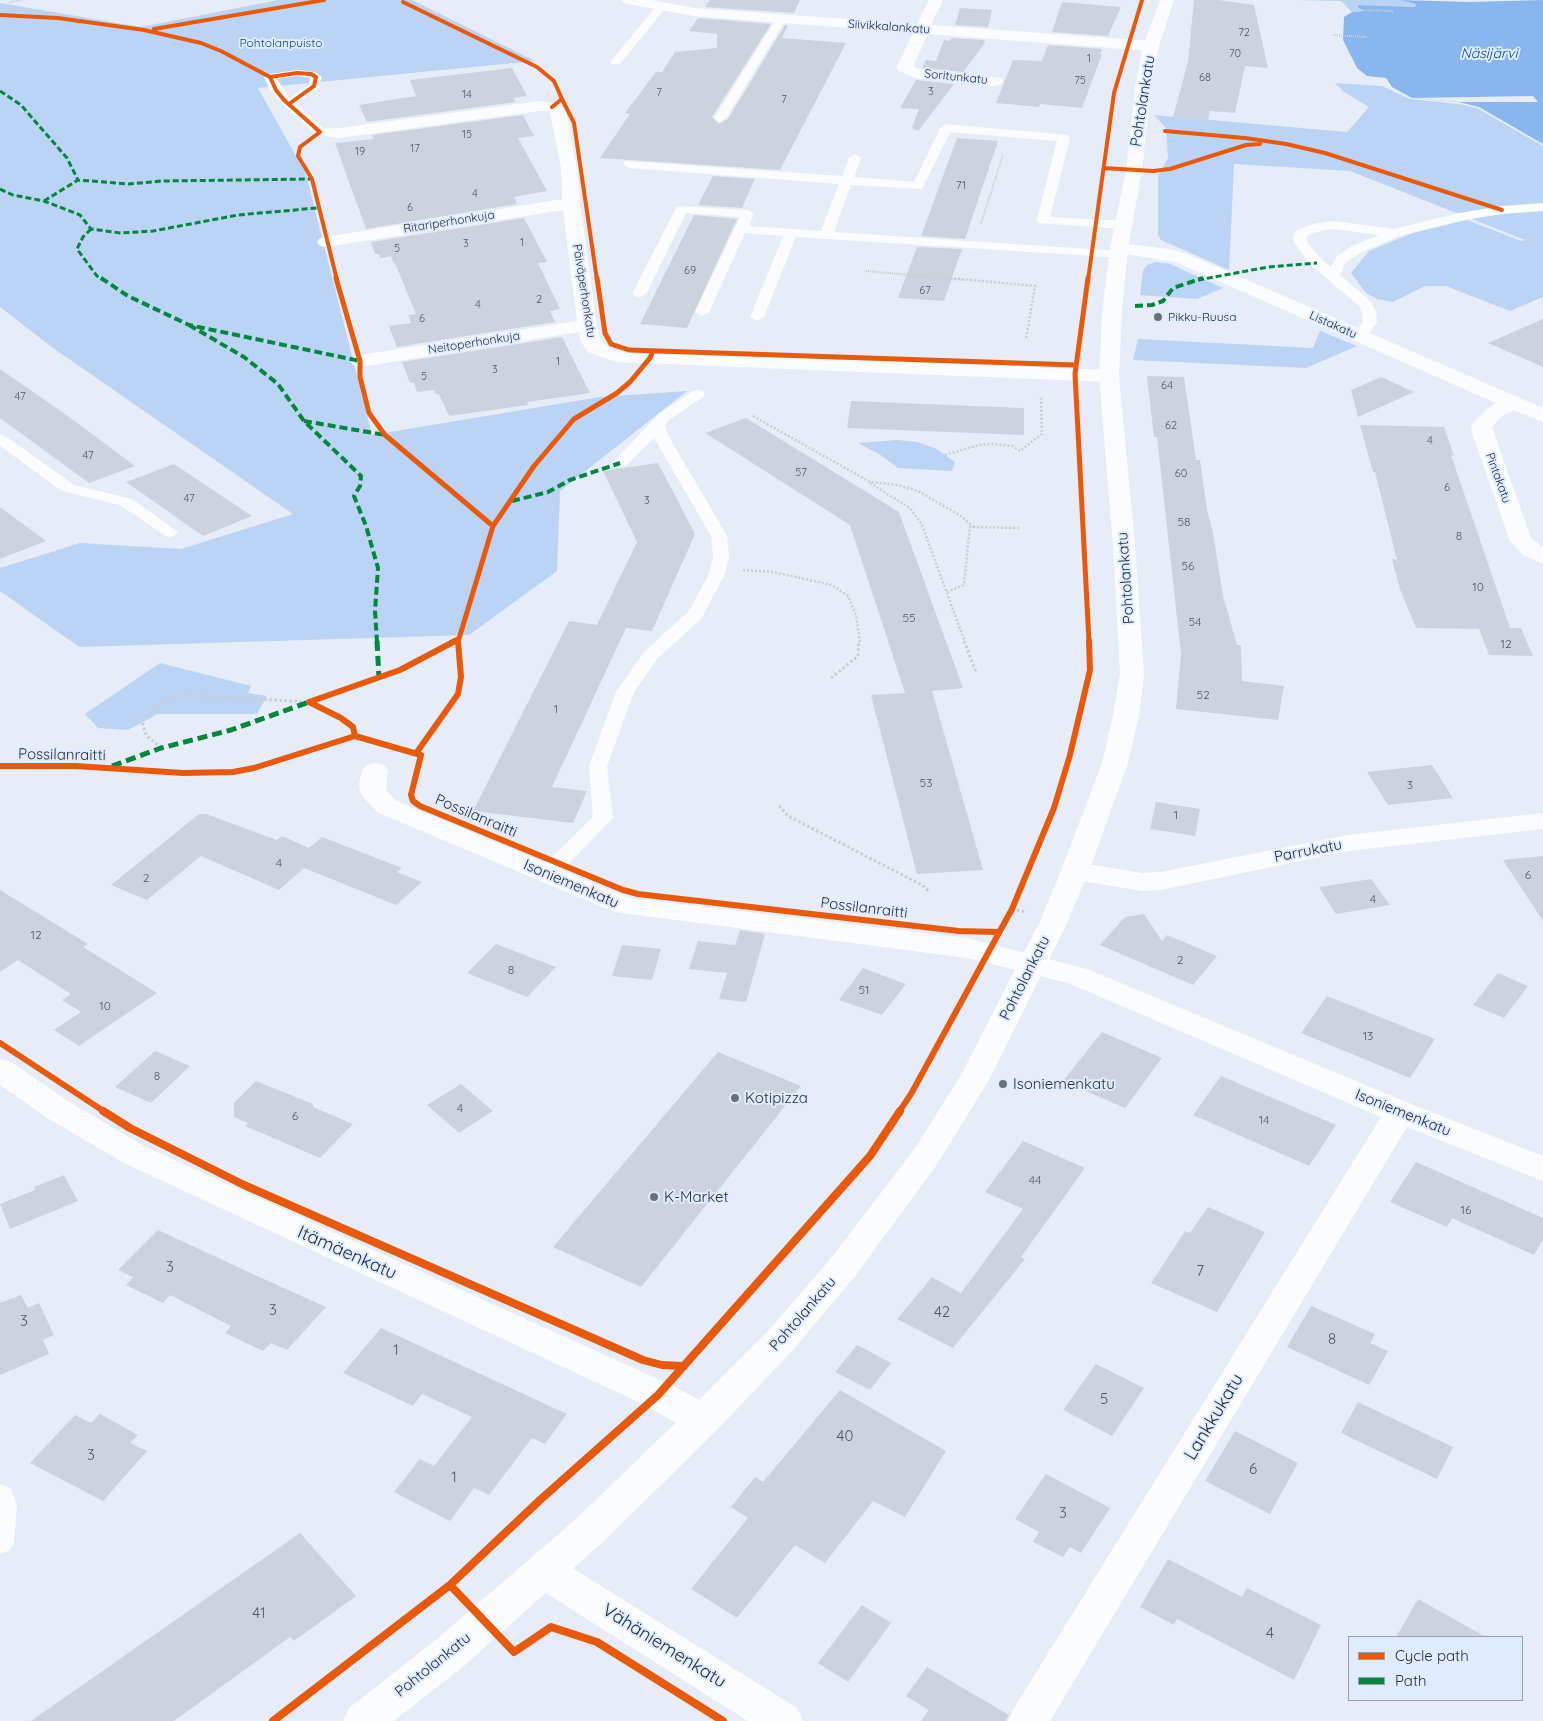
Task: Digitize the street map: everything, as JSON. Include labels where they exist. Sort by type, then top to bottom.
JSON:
[{"type":"street","name":"Siivikkalankatu","points":[[628,0],[694,12],[1151,46]]},
{"type":"street","name":"Soritunkatu","points":[[936,0],[920,29],[904,68],[915,73],[995,81]]},
{"type":"street","name":"Pohtolankatu","points":[[364,1721],[451,1652],[590,1530],[703,1420],[781,1340],[844,1266],[888,1210],[927,1155],[974,1078],[1054,921],[1075,871],[1115,763],[1126,715],[1132,674],[1109,376],[1112,311],[1120,243],[1134,170],[1142,87],[1151,46],[1167,0]]},
{"type":"street","name":"Päiväperhonkatu","points":[[320,132],[339,133],[540,106],[552,107],[558,111],[569,168],[571,203],[587,325],[591,342],[595,348],[616,356],[1109,376]]},
{"type":"street","name":"Ritariperhonkuja","points":[[326,242],[571,203]]},
{"type":"street","name":"Listakatu","points":[[1120,243],[1169,254],[1543,416]]},
{"type":"street","name":"Neitoperhonkuja","points":[[360,361],[587,325]]},
{"type":"street","name":"Pintakatu","points":[[1512,402],[1494,413],[1481,426],[1482,433],[1521,541],[1543,557]]},
{"type":"street","name":"Isoniemenkatu","points":[[375,770],[372,784],[373,792],[388,806],[624,906],[945,945],[1077,976],[1400,1112],[1543,1169]]},
{"type":"street","name":"Parrukatu","points":[[1075,871],[1126,880],[1161,881],[1348,843],[1543,821]]},
{"type":"street","name":"Itämäenkatu","points":[[0,1070],[60,1111],[135,1155],[658,1395],[703,1420]]},
{"type":"street","name":"Lankkukatu","points":[[1028,1721],[1400,1112]]},
{"type":"street","name":"Vähäniemenkatu","points":[[544,1571],[782,1721]]},
{"type":"lane","points":[[616,62],[661,7]]},
{"type":"lane","points":[[720,118],[781,19]]},
{"type":"lane","points":[[289,104],[320,132]]},
{"type":"lane","points":[[629,164],[918,186],[946,128],[1064,138],[1043,220],[1120,243]]},
{"type":"lane","points":[[826,235],[855,158]]},
{"type":"lane","points":[[1333,275],[1341,260],[1357,249],[1394,233],[1493,211],[1543,206]]},
{"type":"lane","points":[[639,294],[682,209],[748,214],[702,312]]},
{"type":"lane","points":[[1360,336],[1370,322],[1369,311],[1365,304],[1340,284],[1333,275],[1316,263],[1301,243],[1300,238],[1302,233],[1318,226],[1332,225],[1394,233]]},
{"type":"lane","points":[[740,229],[974,245],[1120,243]]},
{"type":"lane","points":[[757,316],[791,233]]},
{"type":"lane","points":[[620,463],[664,417],[698,394]]},
{"type":"lane","points":[[547,874],[603,818],[598,766],[625,692],[651,655],[696,614],[706,597],[721,556],[719,536],[657,426]]},
{"type":"lane","points":[[0,439],[68,488],[126,502],[170,532]]},
{"type":"lane","points":[[0,1496],[3,1504],[0,1542]]},
{"type":"path","points":[[10,2],[21,0]]},
{"type":"path","points":[[1358,10],[1393,12]]},
{"type":"path","points":[[1333,34],[1367,37]]},
{"type":"path","points":[[974,245],[1010,133]]},
{"type":"path","points":[[866,271],[1034,286],[1026,339]]},
{"type":"path","points":[[945,455],[979,445],[993,444],[1012,446],[1020,451],[1042,434],[1041,398]]},
{"type":"path","points":[[753,416],[870,482],[910,508],[922,524],[976,672]]},
{"type":"path","points":[[870,482],[898,485],[918,491],[961,516],[975,528]]},
{"type":"path","points":[[947,592],[964,585],[967,539],[970,527],[1020,528]]},
{"type":"path","points":[[718,568],[772,572],[806,578],[832,585],[848,596],[856,615],[860,645],[858,656],[831,678]]},
{"type":"path","points":[[160,748],[146,735],[142,722],[152,712],[175,697],[186,694],[314,702]]},
{"type":"path","points":[[779,806],[788,816],[922,885],[930,892]]},
{"type":"path","points":[[987,954],[1016,899]]},
{"type":"green space","name":"Pohtolanpuisto","points":[[278,0],[412,0],[535,61],[258,88],[306,174],[372,435],[600,397],[687,391],[560,491],[557,571],[469,635],[79,647],[0,591],[0,568],[80,543],[181,549],[293,514],[53,348],[0,307],[0,3],[141,27]]},
{"type":"green space","points":[[1294,0],[1399,0],[1416,4],[1415,7],[1360,5],[1363,10],[1352,12],[1341,1]]},
{"type":"green space","points":[[1335,83],[1382,86],[1410,99],[1477,108],[1543,146],[1543,297],[1510,311],[1446,286],[1425,286],[1393,302],[1377,299],[1366,293],[1351,273],[1369,251],[1413,233],[1467,220],[1521,241],[1525,240],[1350,171],[1234,164],[1229,270],[1161,240],[1158,235],[1158,176],[1168,158],[1166,128],[1154,115],[1347,132],[1369,107],[1344,92]]},
{"type":"green space","points":[[1156,262],[1170,264],[1223,288],[1197,299],[1140,295],[1143,270],[1147,265]]},
{"type":"green space","points":[[1320,331],[1357,346],[1306,368],[1133,360],[1138,339],[1313,348]]},
{"type":"green space","points":[[898,440],[917,442],[937,449],[955,462],[952,471],[898,468],[879,454],[858,443]]},
{"type":"green space","points":[[160,663],[251,686],[248,693],[267,696],[257,714],[158,714],[128,730],[98,728],[85,714]]},
{"type":"water","name":"Näsijärvi","points":[[1399,0],[1470,2],[1543,0],[1543,144],[1479,107],[1459,102],[1412,98],[1392,87],[1386,78],[1367,76],[1357,68],[1343,40],[1344,17],[1352,12],[1363,11],[1357,6],[1360,5],[1415,7],[1416,4]]},
{"type":"pier","points":[[1533,96],[1538,102],[1459,102],[1412,98]]},
{"type":"building","points":[[710,0],[800,0],[794,13],[705,7]]},
{"type":"building","points":[[1194,0],[1219,0],[1254,5],[1268,68],[1245,66],[1235,113],[1210,111],[1208,120],[1173,117],[1188,62]]},
{"type":"building","points":[[1062,2],[1121,7],[1108,36],[1052,32]]},
{"type":"building","points":[[960,8],[992,10],[988,27],[955,25]]},
{"type":"building","points":[[698,18],[771,24],[712,117],[719,124],[728,119],[785,25],[788,25],[782,38],[846,43],[780,170],[600,158],[630,114],[625,113],[656,72],[662,72],[675,52],[717,48],[717,34],[689,31]]},
{"type":"building","points":[[951,38],[984,40],[985,43],[963,72],[922,68],[926,60],[936,61],[944,40],[950,41]]},
{"type":"building","points":[[1048,45],[1102,49],[1100,54],[1102,54],[1082,108],[1040,104],[1039,107],[996,103],[1013,60],[1042,61]]},
{"type":"building","points":[[512,68],[527,96],[513,98],[516,102],[367,122],[359,105],[416,96],[410,80]]},
{"type":"building","points":[[916,80],[954,84],[918,131],[912,128],[919,109],[900,108]]},
{"type":"building","points":[[523,115],[534,136],[518,138],[547,191],[514,197],[517,204],[366,229],[335,143],[374,139],[372,135]]},
{"type":"building","points":[[957,138],[998,141],[965,239],[921,236]]},
{"type":"building","points":[[713,176],[755,179],[742,208],[698,205]]},
{"type":"building","points":[[694,215],[737,219],[687,328],[640,324]]},
{"type":"building","points":[[524,218],[547,262],[538,263],[560,309],[550,311],[555,322],[397,347],[389,326],[411,323],[408,315],[416,314],[391,256],[380,258],[379,254],[375,254],[371,242]]},
{"type":"building","points":[[917,247],[962,249],[944,301],[898,298]]},
{"type":"building","points":[[1543,319],[1543,367],[1488,343]]},
{"type":"building","points":[[562,337],[590,393],[527,402],[528,405],[449,416],[439,394],[436,394],[434,390],[417,392],[414,383],[410,383],[402,362]]},
{"type":"building","points":[[0,369],[135,466],[89,483],[0,418]]},
{"type":"building","points":[[1147,376],[1184,377],[1196,460],[1200,460],[1223,596],[1237,645],[1241,645],[1242,681],[1284,686],[1278,720],[1176,709],[1181,654],[1157,437],[1154,437]]},
{"type":"building","points":[[1381,377],[1414,392],[1358,417],[1351,390]]},
{"type":"building","points":[[851,401],[1024,408],[1024,435],[847,428]]},
{"type":"building","points":[[746,418],[899,512],[963,688],[932,691],[983,870],[917,874],[871,695],[905,693],[850,525],[705,433]]},
{"type":"building","points":[[1360,425],[1444,427],[1454,456],[1451,455],[1510,628],[1521,628],[1533,656],[1489,655],[1479,629],[1416,628],[1400,589],[1392,559],[1397,560],[1375,472],[1373,472]]},
{"type":"building","points":[[658,463],[695,534],[652,631],[626,628],[552,787],[587,791],[573,823],[473,811],[569,621],[597,625],[637,542],[603,471]]},
{"type":"building","points":[[174,464],[252,516],[203,536],[126,482]]},
{"type":"building","points":[[0,507],[46,541],[0,559]]},
{"type":"building","points":[[1432,765],[1453,798],[1388,805],[1367,772]]},
{"type":"building","points":[[1156,802],[1200,809],[1195,836],[1150,829]]},
{"type":"building","points":[[199,814],[206,814],[277,840],[282,836],[309,848],[322,837],[402,868],[397,872],[422,882],[396,905],[304,868],[279,890],[201,856],[147,900],[111,885]]},
{"type":"building","points":[[1543,856],[1543,921],[1503,860]]},
{"type":"building","points":[[1371,879],[1390,905],[1336,914],[1319,887]]},
{"type":"building","points":[[0,890],[88,944],[83,947],[157,993],[79,1046],[54,1030],[81,1012],[62,1000],[71,994],[18,960],[0,972]]},
{"type":"building","points":[[1144,914],[1162,941],[1167,935],[1217,956],[1193,985],[1100,945],[1125,917]]},
{"type":"building","points":[[740,930],[765,934],[746,1002],[719,999],[727,973],[689,969],[698,941],[735,945]]},
{"type":"building","points":[[496,944],[556,967],[527,997],[467,973]]},
{"type":"building","points":[[622,945],[661,949],[652,980],[612,976]]},
{"type":"building","points":[[863,968],[906,984],[882,1015],[839,1000]]},
{"type":"building","points":[[1498,973],[1528,986],[1504,1018],[1473,1005]]},
{"type":"building","points":[[1327,996],[1435,1039],[1410,1078],[1301,1033]]},
{"type":"building","points":[[1102,1032],[1162,1058],[1125,1108],[1063,1081]]},
{"type":"building","points":[[155,1051],[190,1066],[151,1103],[115,1087]]},
{"type":"building","name":"K-Market","points":[[718,1052],[801,1086],[641,1287],[553,1247]]},
{"type":"building","points":[[1221,1076],[1336,1125],[1309,1166],[1193,1115]]},
{"type":"building","points":[[256,1081],[313,1104],[313,1107],[353,1124],[320,1158],[245,1126],[248,1123],[234,1117],[234,1103]]},
{"type":"building","points":[[461,1084],[493,1111],[459,1133],[427,1105]]},
{"type":"building","points":[[1023,1141],[1085,1168],[1021,1257],[1025,1259],[953,1348],[897,1319],[932,1277],[961,1293],[1023,1209],[985,1192]]},
{"type":"building","points":[[1416,1162],[1543,1218],[1543,1239],[1534,1255],[1452,1218],[1447,1227],[1390,1202]]},
{"type":"building","points":[[64,1175],[78,1201],[10,1229],[0,1204],[35,1190],[34,1187]]},
{"type":"building","points":[[1208,1207],[1265,1232],[1217,1312],[1151,1283],[1185,1231],[1190,1233]]},
{"type":"building","points":[[158,1230],[326,1307],[287,1350],[271,1343],[263,1351],[225,1333],[231,1326],[170,1295],[163,1303],[126,1285],[133,1277],[118,1270]]},
{"type":"building","points":[[21,1295],[28,1308],[39,1303],[54,1335],[43,1340],[49,1354],[0,1375],[0,1303]]},
{"type":"building","points":[[1311,1306],[1375,1334],[1370,1343],[1388,1351],[1369,1385],[1287,1347]]},
{"type":"building","points":[[381,1328],[567,1414],[545,1444],[532,1438],[489,1495],[474,1488],[450,1521],[394,1492],[420,1459],[434,1466],[472,1417],[422,1394],[413,1406],[343,1373]]},
{"type":"building","points":[[857,1345],[891,1363],[870,1390],[835,1372]]},
{"type":"building","points":[[1096,1364],[1144,1388],[1112,1436],[1063,1410]]},
{"type":"building","points":[[840,1390],[946,1451],[905,1517],[873,1501],[825,1563],[795,1545],[737,1618],[691,1589],[748,1518],[731,1507],[755,1477],[763,1482]]},
{"type":"building","points":[[1358,1402],[1453,1447],[1437,1479],[1341,1433]]},
{"type":"building","points":[[100,1414],[138,1435],[130,1443],[147,1451],[103,1501],[30,1463],[75,1415],[91,1423]]},
{"type":"building","points":[[1235,1431],[1298,1463],[1270,1514],[1205,1481]]},
{"type":"building","points":[[1046,1474],[1110,1508],[1081,1553],[1070,1547],[1063,1557],[1033,1542],[1039,1532],[1015,1519]]},
{"type":"building","points":[[300,1533],[356,1596],[294,1641],[290,1637],[174,1721],[31,1721]]},
{"type":"building","points":[[1168,1559],[1242,1597],[1247,1588],[1321,1625],[1294,1680],[1177,1619],[1174,1625],[1140,1607]]},
{"type":"building","points":[[1418,1599],[1484,1636],[1397,1636]]},
{"type":"building","points":[[862,1605],[891,1623],[848,1682],[818,1663]]},
{"type":"building","points":[[927,1667],[1009,1715],[1006,1721],[921,1721],[929,1710],[906,1696]]},
{"type":"marked path","points":[[0,91],[21,105],[67,158],[78,180]]},
{"type":"marked path","points":[[44,201],[78,180],[129,184],[162,181],[312,179]]},
{"type":"marked path","points":[[0,189],[13,195],[44,201],[80,215],[91,229],[121,233],[153,231],[238,215],[317,208]]},
{"type":"marked path","points":[[91,229],[83,237],[77,249],[97,276],[128,296],[189,325],[360,361]]},
{"type":"marked path","points":[[1135,306],[1152,305],[1163,301],[1173,288],[1200,279],[1268,267],[1317,263]]},
{"type":"marked path","points":[[189,325],[244,357],[278,384],[304,421],[361,476],[360,486],[354,496],[366,526],[378,568],[375,611],[379,678]]},
{"type":"marked path","points":[[304,421],[385,435]]},
{"type":"marked path","points":[[512,501],[548,492],[570,480],[620,463]]},
{"type":"marked path","points":[[112,766],[161,748],[231,730],[309,702]]},
{"type":"cycle path","points":[[154,29],[324,0]]},
{"type":"cycle path","points":[[273,1721],[450,1585],[540,1500],[658,1395],[870,1156],[911,1094],[1012,909],[1054,808],[1070,755],[1090,670],[1075,374],[1114,93],[1142,0]]},
{"type":"cycle path","points":[[403,2],[537,67],[554,81],[562,99],[552,107]]},
{"type":"cycle path","points":[[0,15],[58,18],[144,30],[201,43],[221,51],[270,77]]},
{"type":"cycle path","points":[[289,104],[314,86],[316,77],[311,74],[297,73],[270,77],[276,90],[284,100],[320,132],[300,147],[298,156],[312,179],[326,242],[360,361],[360,377],[369,413],[385,435],[493,526],[458,639],[461,677],[458,694],[417,752]]},
{"type":"cycle path","points":[[562,99],[574,123],[605,333],[611,344],[629,350],[1076,365]]},
{"type":"cycle path","points":[[1165,131],[1245,138],[1286,144],[1325,153],[1502,210]]},
{"type":"cycle path","points":[[1104,168],[1153,171],[1170,169],[1246,145],[1260,144]]},
{"type":"cycle path","points":[[493,526],[534,466],[574,419],[617,393],[630,382],[650,358],[653,351]]},
{"type":"cycle path","points":[[355,736],[353,727],[341,718],[309,702],[400,670],[458,639]]},
{"type":"cycle path","name":"Possilanraitti","points":[[0,766],[76,766],[183,773],[233,772],[254,768],[355,736],[421,755],[411,795],[413,801],[420,806],[623,890],[638,894],[959,931],[998,932]]},
{"type":"cycle path","points":[[0,1043],[130,1128],[244,1185],[643,1360],[662,1365],[682,1366]]},
{"type":"cycle path","points":[[450,1585],[514,1652],[551,1627],[597,1642],[723,1721]]},
{"type":"place","name":"Pikku-Ruusa","points":[[1158,317]]},
{"type":"place","name":"Isoniemenkatu","points":[[1003,1084]]},
{"type":"place","name":"Kotipizza","points":[[735,1098]]},
{"type":"place","name":"K-Market","points":[[654,1197]]}]
